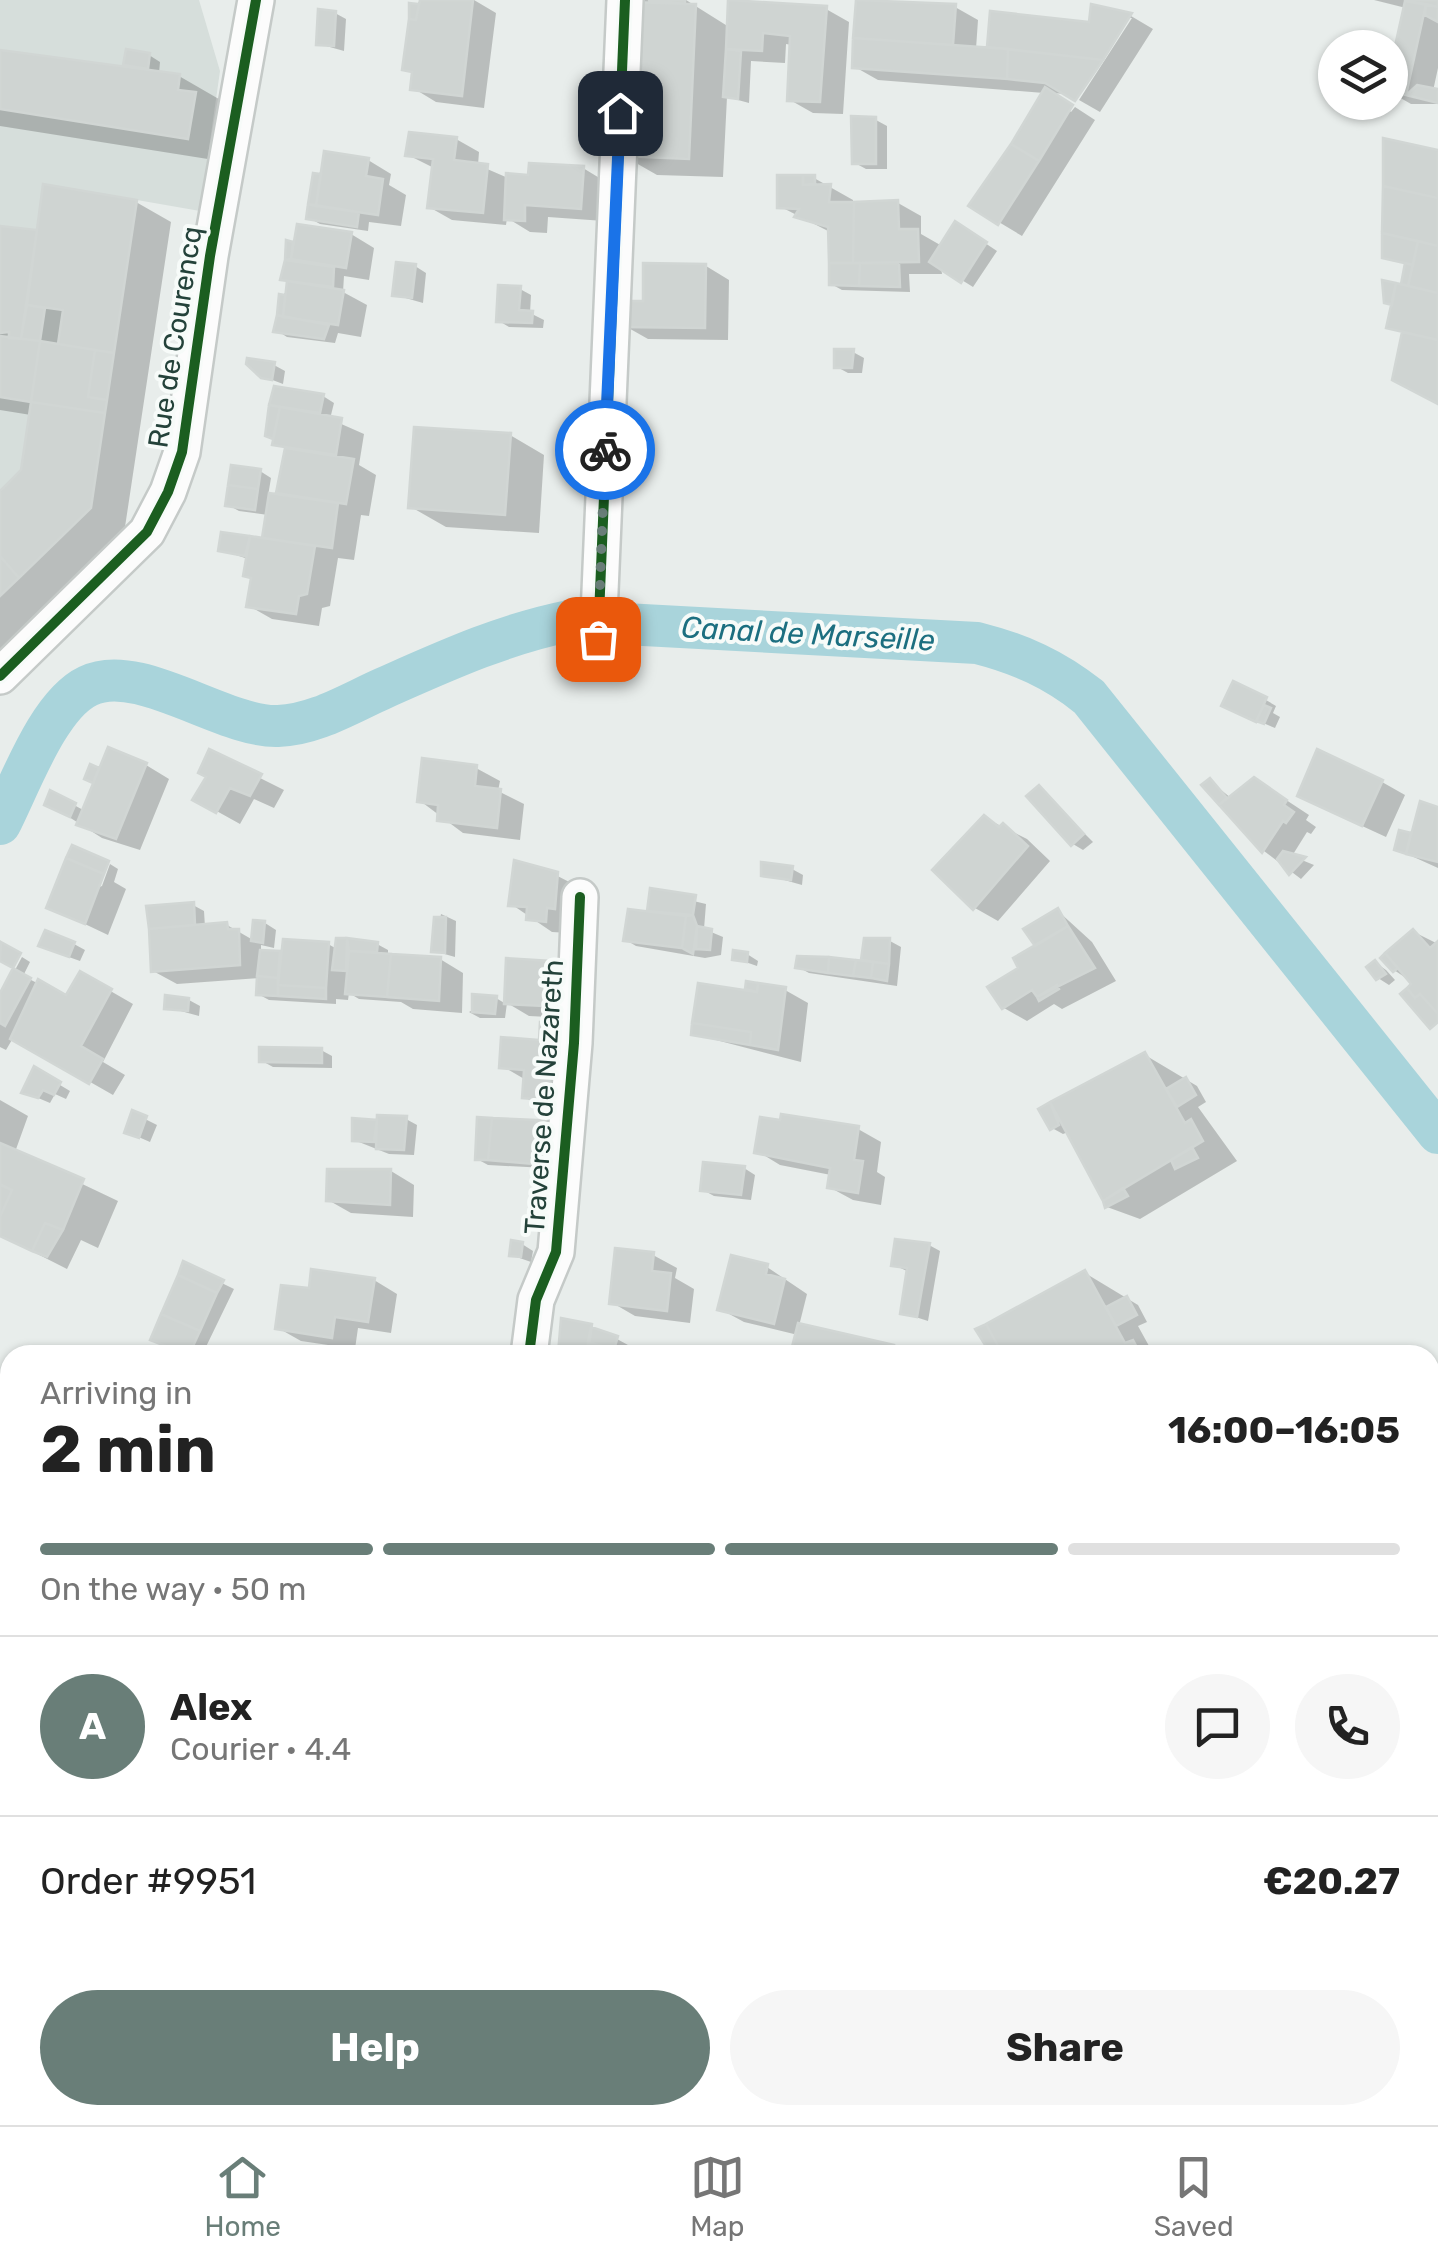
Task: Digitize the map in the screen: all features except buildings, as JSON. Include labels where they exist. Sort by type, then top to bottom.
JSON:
[{"type":"street","name":"Rue de Courencq","points":[[0,676],[147,532],[168,492],[182,452],[210,256],[256,0]]},
{"type":"street","points":[[598,639],[625,0]]},
{"type":"street","name":"Traverse de Nazareth","points":[[529,1345],[536,1300],[556,1252],[574,1044],[580,897]]},
{"type":"shaded area","points":[[0,0],[199,0],[220,71],[200,211],[137,200],[91,508],[0,597]]},
{"type":"waterway","name":"Canal de Marseille","points":[[0,824],[36,748],[60,710],[88,686],[108,681],[156,688],[233,717],[278,726],[319,717],[475,649],[569,621],[977,643],[1036,664],[1089,697],[1438,1133]]},
{"type":"cycle path","points":[[0,676],[147,532],[168,492],[182,452],[210,256],[256,0]]},
{"type":"cycle path","points":[[598,639],[625,0]]},
{"type":"cycle path","points":[[530,1345],[536,1300],[556,1252],[574,1043],[580,897]]},
{"type":"way so far","points":[[598,639],[605,450]]},
{"type":"route","points":[[605,450],[620,113]]}]
